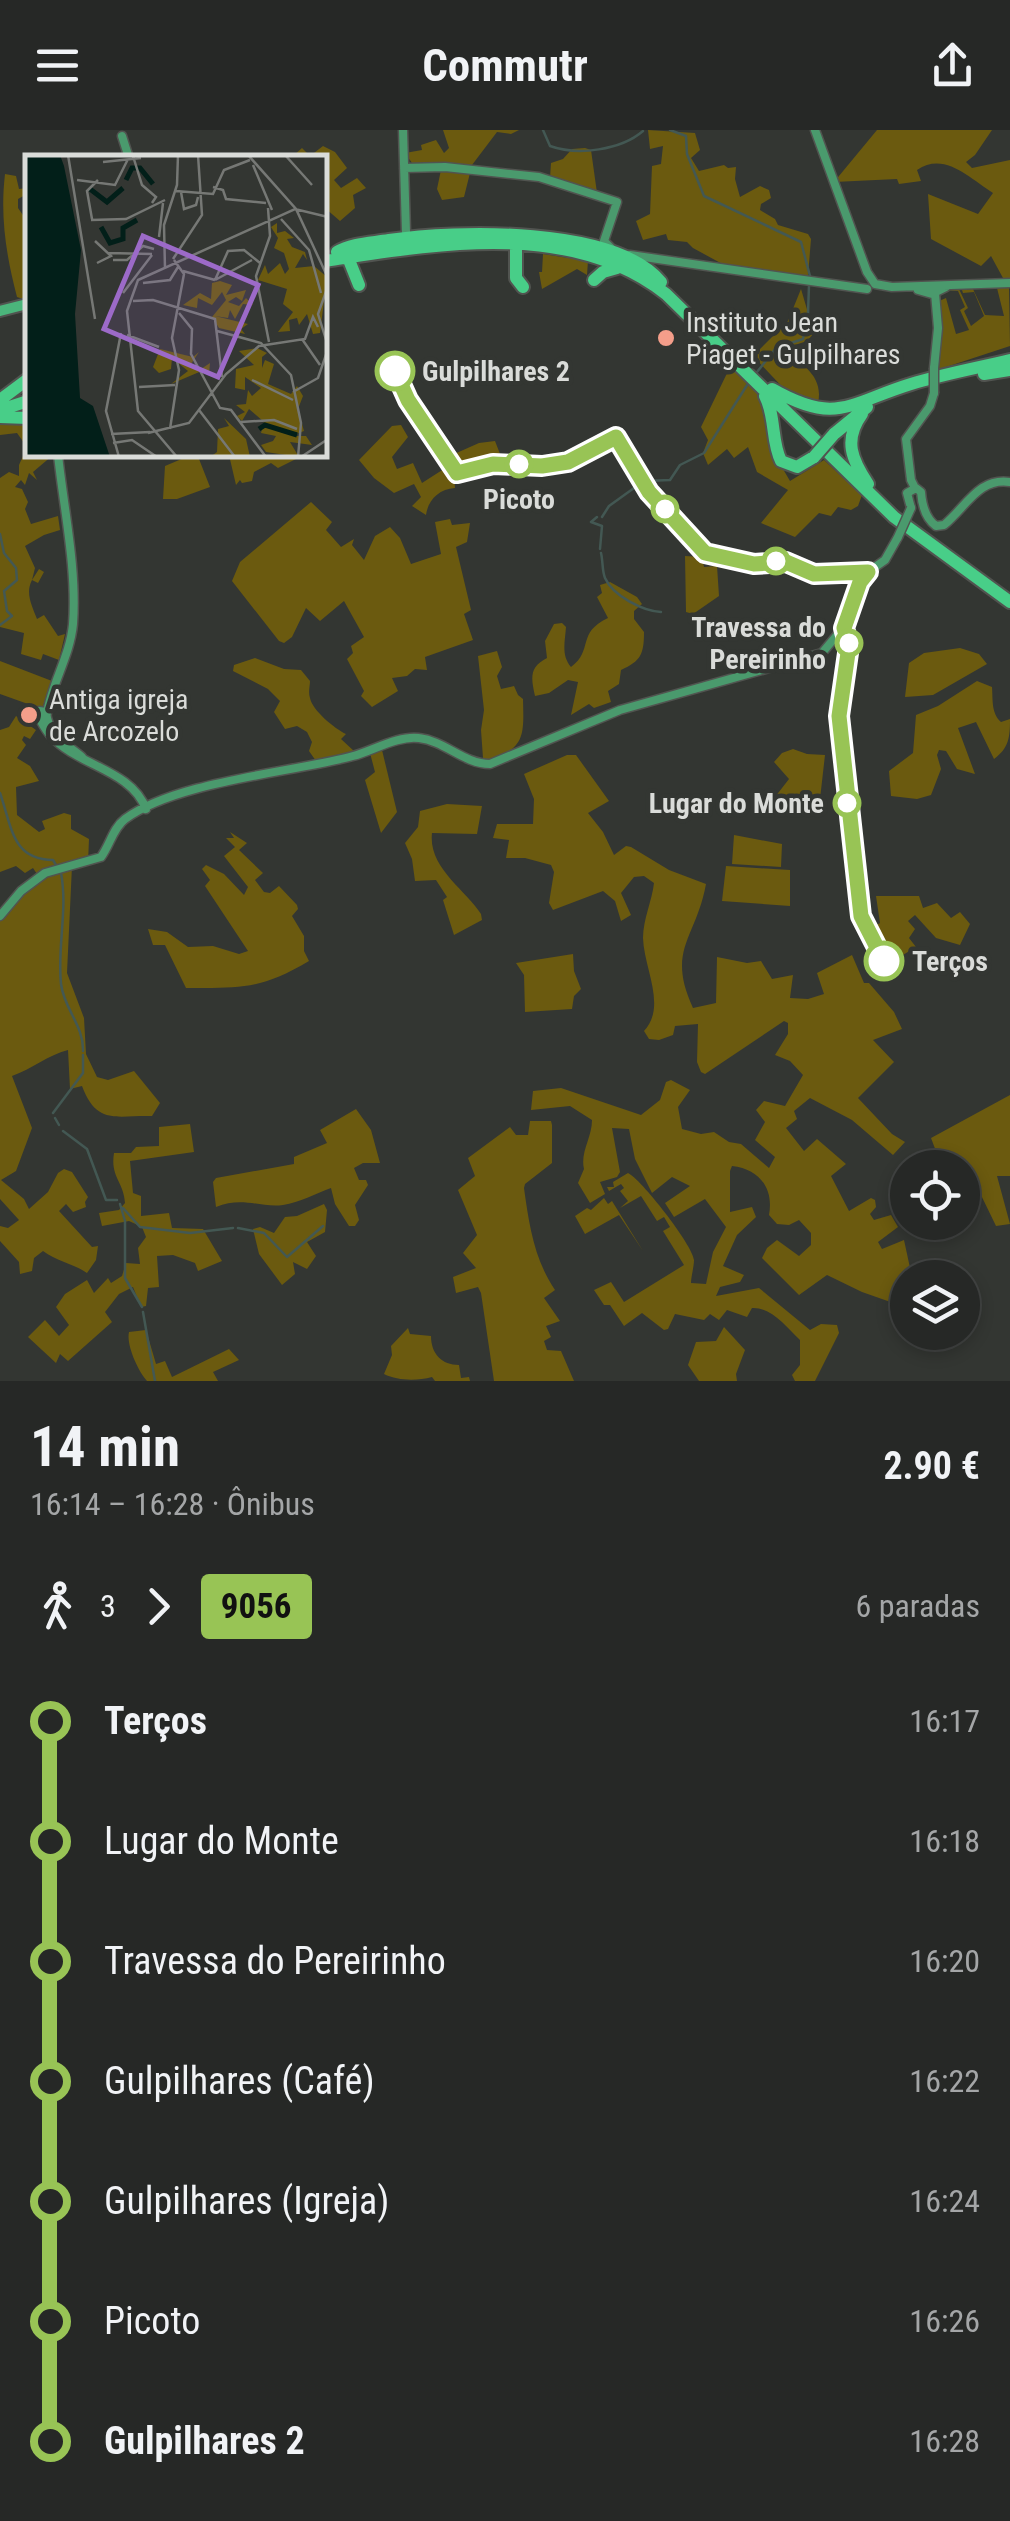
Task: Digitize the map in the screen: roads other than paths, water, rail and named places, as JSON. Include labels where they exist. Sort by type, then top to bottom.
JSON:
[{"type":"highway","points":[[353,255],[462,233],[524,245]]},
{"type":"highway","points":[[353,255],[440,237],[552,247],[605,243],[640,264],[918,530],[1010,599]]},
{"type":"highway","points":[[524,245],[518,278],[524,286]]},
{"type":"highway","points":[[552,247],[657,283]]},
{"type":"highway","points":[[552,247],[610,260],[657,283]]},
{"type":"highway","points":[[353,255],[359,285]]},
{"type":"highway","points":[[594,280],[617,268]]},
{"type":"highway","points":[[765,385],[800,404],[822,410],[844,409],[872,403],[941,374],[1010,362]]},
{"type":"highway","points":[[0,408],[25,382]]},
{"type":"highway","points":[[765,385],[812,438],[910,530],[1010,599]]},
{"type":"highway","points":[[765,385],[778,455],[786,465],[794,467],[803,466],[833,433],[872,403]]},
{"type":"highway","points":[[0,408],[25,400]]},
{"type":"highway","points":[[868,484],[854,462],[850,441],[857,420],[872,403]]},
{"type":"highway","points":[[0,408],[25,417]]},
{"type":"highway","points":[[812,438],[792,432],[782,439],[780,448],[783,458],[793,464],[812,457]]},
{"type":"main road","points":[[403,130],[412,241]]},
{"type":"main road","points":[[814,130],[869,282]]},
{"type":"main road","points":[[122,136],[128,155]]},
{"type":"main road","points":[[408,167],[538,177],[616,202],[605,243],[650,259],[808,282],[869,282],[932,292],[950,286],[1010,283]]},
{"type":"main road","points":[[932,292],[941,374],[930,406],[906,440],[912,486],[907,496],[933,524],[944,524],[984,485],[994,480],[1010,482]]},
{"type":"main road","points":[[0,311],[25,307]]},
{"type":"main road","points":[[56,458],[69,626],[59,671],[43,715],[54,736],[93,764],[126,780],[147,805]]},
{"type":"main road","points":[[0,916],[21,891],[45,873],[101,858],[120,824],[147,805],[350,757],[413,738],[432,742],[474,762],[490,764],[620,710],[822,654],[844,628],[864,576],[886,560],[916,503]]},
{"type":"waterway","points":[[543,130],[550,146],[573,151],[611,147],[643,131]]},
{"type":"waterway","points":[[670,130],[686,136],[687,154],[704,196],[801,242],[810,276]]},
{"type":"waterway","points":[[757,372],[776,348],[803,339],[809,285]]},
{"type":"waterway","points":[[645,481],[670,480],[680,465],[704,453],[749,382]]},
{"type":"waterway","points":[[602,517],[609,506],[641,483]]},
{"type":"waterway","points":[[597,517],[591,522],[602,526],[600,549]]},
{"type":"waterway","points":[[0,534],[4,553],[16,568],[17,580],[4,591],[7,611],[12,616],[0,625]]},
{"type":"waterway","points":[[601,553],[605,578],[615,591],[637,606],[661,612]]},
{"type":"waterway","points":[[0,793],[21,848],[39,859],[53,860],[56,865]]},
{"type":"waterway","points":[[61,873],[61,984],[83,1051]]},
{"type":"waterway","points":[[53,1113],[83,1073],[83,1055]]},
{"type":"waterway","points":[[55,1118],[59,1125]]},
{"type":"waterway","points":[[63,1131],[87,1149],[106,1200],[117,1200]]},
{"type":"waterway","points":[[120,1204],[125,1221],[125,1278],[142,1307]]},
{"type":"waterway","points":[[123,1208],[140,1227],[190,1233],[233,1228]]},
{"type":"waterway","points":[[238,1228],[264,1233],[287,1257],[323,1226]]},
{"type":"waterway","points":[[143,1312],[155,1381]]},
{"type":"place","name":"Instituto Jean Piaget - Gulpilhares","points":[[666,338]]},
{"type":"place","name":"Gulpilhares 2","points":[[395,371]]},
{"type":"place","name":"Picoto","points":[[519,464]]},
{"type":"place","name":"Travessa do Pereirinho","points":[[849,643]]},
{"type":"place","name":"Antiga igreja de Arcozelo","points":[[29,715]]},
{"type":"place","name":"Lugar do Monte","points":[[847,803]]},
{"type":"place","name":"Terços","points":[[884,961]]}]
